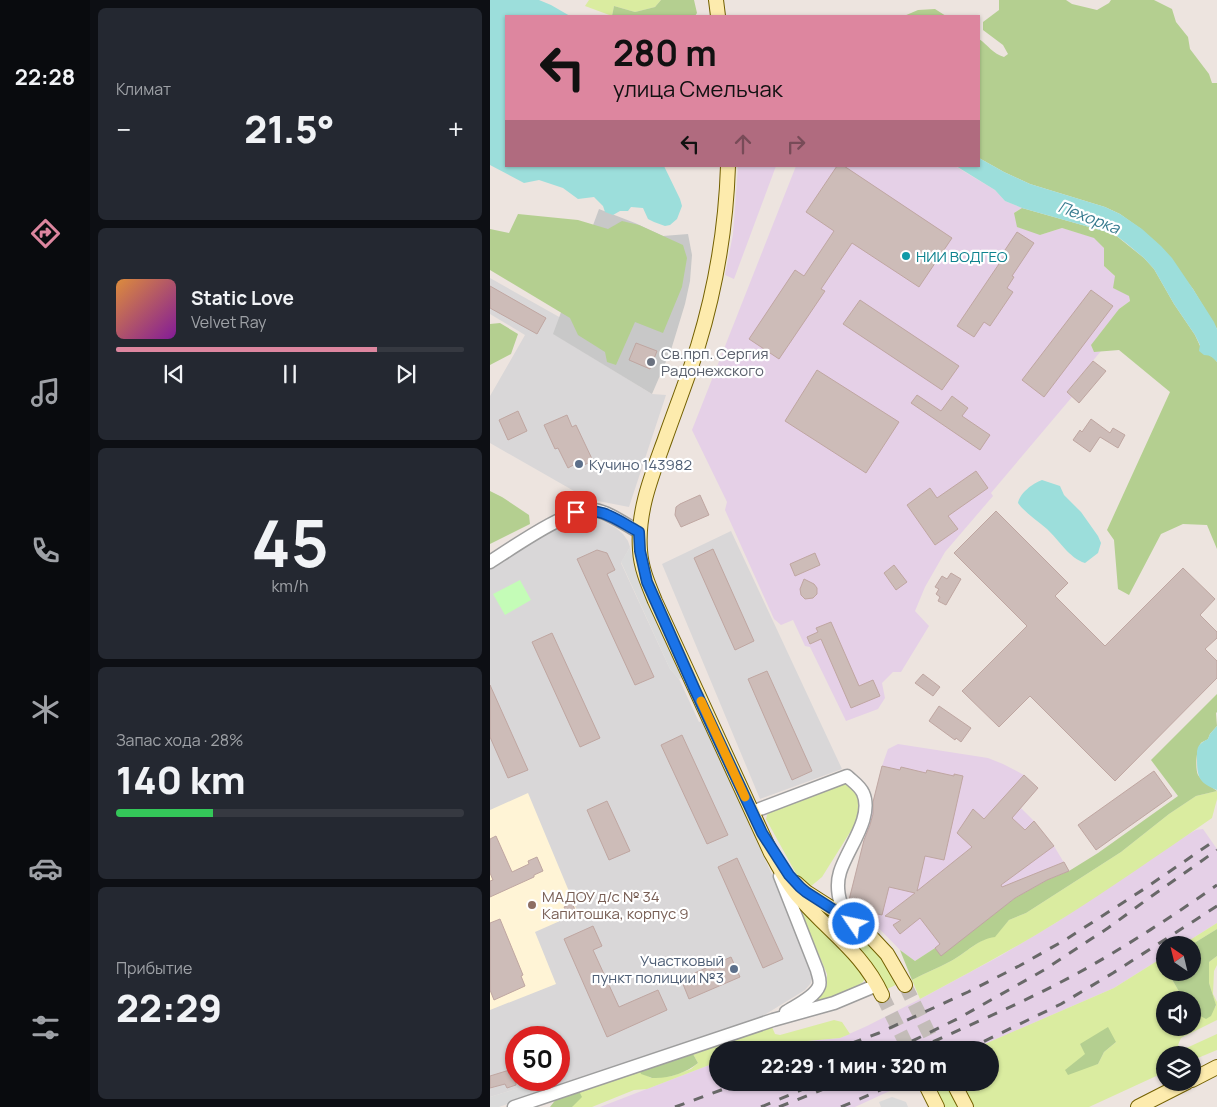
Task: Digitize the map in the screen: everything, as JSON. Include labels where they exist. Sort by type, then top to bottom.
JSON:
[{"type":"main road","points":[[716,0],[718,15]]},
{"type":"main road","points":[[728,167],[724,228],[709,307],[684,386],[647,491],[639,532],[640,551],[647,582],[771,853],[800,898],[850,948],[864,965],[880,990]]},
{"type":"main road","points":[[762,833],[789,875],[800,887],[864,931],[887,954],[905,985]]},
{"type":"main road","points":[[1201,1075],[1217,1067]]},
{"type":"main road","points":[[929,1091],[937,1107]]},
{"type":"main road","points":[[958,1091],[966,1107]]},
{"type":"main road","points":[[1138,1107],[1169,1091]]},
{"type":"street","points":[[490,562],[568,515],[584,510],[604,513],[639,532]]},
{"type":"street","points":[[752,812],[847,776],[863,792],[865,813],[862,825],[840,873],[838,894],[845,917]]},
{"type":"street","points":[[771,853],[820,981],[816,992],[773,1020]]},
{"type":"street","points":[[514,1107],[773,1020],[880,990]]},
{"type":"shaded area","points":[[738,167],[776,167],[734,279],[725,275],[733,234]]},
{"type":"shaded area","name":"НИИ ВОДГЕО","points":[[796,167],[957,167],[995,190],[1005,201],[1022,208],[1014,213],[1040,235],[1062,228],[1095,238],[1104,248],[1104,266],[1115,276],[1129,296],[1130,301],[1119,309],[1094,352],[1101,351],[1067,392],[1072,397],[991,493],[993,496],[945,552],[925,587],[915,611],[929,626],[901,672],[893,672],[882,683],[885,698],[878,709],[846,721],[810,647],[805,646],[793,620],[781,625],[774,619],[725,510],[727,502],[692,430]]},
{"type":"shaded area","points":[[599,209],[663,236],[688,234],[692,255],[690,281],[685,304],[671,350],[652,394],[553,334]]},
{"type":"shaded area","points":[[490,278],[561,318],[554,334],[652,394],[666,395],[629,507],[588,499],[490,443],[490,396],[525,335],[490,314]]},
{"type":"shaded area","points":[[594,516],[616,528],[628,541],[630,547],[621,563],[670,669],[679,679],[699,722],[702,721],[801,938],[813,975],[811,983],[805,990],[761,1017],[714,1036],[570,1083],[570,1026],[505,1026],[505,1091],[509,1091],[490,1097],[490,567],[561,524],[578,517]]},
{"type":"shaded area","points":[[731,531],[842,769],[760,799],[662,564]]},
{"type":"shaded area","points":[[630,547],[640,584],[682,678],[679,679],[670,669],[621,562]]},
{"type":"shaded area","points":[[898,744],[988,758],[1024,775],[1038,788],[1021,808],[1054,846],[1069,871],[1047,880],[941,956],[935,948],[915,961],[900,950],[863,912],[849,902],[882,766],[888,749]]},
{"type":"shaded area","name":"МАДОУ д/с № 34 Капитошка, корпус 9","points":[[528,793],[578,913],[535,932],[556,984],[490,1010],[490,810]]},
{"type":"shaded area","points":[[1203,829],[1217,849],[1217,923],[1196,936],[1156,936],[1156,962],[1114,988],[992,1041],[807,1041],[840,1038],[920,999],[1000,956],[1057,922],[1196,830]]},
{"type":"shaded area","points":[[709,1065],[709,1091],[890,1091],[855,1107],[600,1107]]},
{"type":"shaded area","points":[[509,1091],[547,1091],[499,1107],[490,1107],[490,1097]]},
{"type":"shaded area","points":[[892,1097],[906,1102],[908,1107],[881,1107],[879,1102]]},
{"type":"green space","points":[[589,0],[661,0],[655,7],[635,12],[614,6],[612,15],[585,6]]},
{"type":"green space","points":[[661,0],[694,0],[697,13],[696,15],[612,15],[614,6],[635,12],[655,7]]},
{"type":"green space","points":[[999,0],[1066,0],[1072,4],[1097,10],[1111,0],[1154,0],[1172,9],[1176,22],[1188,37],[1190,49],[1209,74],[1212,83],[1217,83],[1217,329],[1193,289],[1141,229],[1120,214],[1105,207],[1030,184],[980,159],[980,40],[1000,56],[1004,57],[1008,54],[1003,45],[983,30],[983,22],[999,10]]},
{"type":"green space","points":[[935,9],[944,15],[906,15],[918,10]]},
{"type":"green space","points":[[1022,208],[1114,234],[1144,258],[1154,269],[1200,346],[1217,362],[1217,549],[1207,525],[1183,524],[1161,534],[1129,595],[1118,589],[1114,540],[1107,530],[1170,392],[1119,350],[1094,352],[1091,345],[1119,309],[1130,301],[1129,296],[1113,288],[1115,276],[1104,266],[1104,248],[1094,238],[1062,228],[1040,235],[1017,227],[1014,213]]},
{"type":"green space","points":[[518,214],[578,220],[608,229],[622,221],[639,225],[683,245],[687,258],[682,287],[663,333],[635,322],[616,365],[607,362],[605,352],[578,335],[570,318],[490,270],[490,229],[509,233]]},
{"type":"green space","points":[[500,323],[518,334],[511,354],[490,365],[490,324]]},
{"type":"green space","points":[[490,491],[529,515],[530,524],[490,544]]},
{"type":"green space","points":[[520,580],[531,600],[505,615],[493,594]]},
{"type":"green space","points":[[1217,694],[1217,726],[1208,739],[1199,746],[1196,764],[1200,778],[1217,791],[1196,796],[1169,814],[1121,852],[1026,913],[1009,920],[995,937],[983,940],[951,961],[912,980],[900,950],[915,961],[935,948],[941,955],[1015,898],[1047,880],[1069,871],[1098,853],[1178,796],[1151,760]]},
{"type":"green space","points":[[847,783],[860,794],[859,818],[822,877],[810,887],[799,879],[766,819],[768,812]]},
{"type":"green space","points":[[1217,791],[1212,818],[1057,922],[920,999],[912,980],[951,961],[983,940],[995,936],[1009,920],[1026,913],[1121,852],[1169,814],[1196,796]]},
{"type":"green space","points":[[792,895],[866,976],[863,982],[847,992],[794,1012],[821,994],[827,985],[827,974]]},
{"type":"green space","points":[[813,902],[873,946],[900,983],[885,990]]},
{"type":"green space","points":[[1217,923],[1217,929],[1201,939],[1201,936],[1196,936]]},
{"type":"green space","points":[[1217,929],[1217,956],[1209,962],[1209,983],[1216,1005],[1211,1016],[1206,1019],[1201,1016],[1201,991],[1179,991],[1173,981],[1201,981],[1201,939]]},
{"type":"green space","points":[[1217,956],[1213,994],[1217,1002],[1217,1020],[1201,1028],[1201,1016],[1206,1018],[1216,1006],[1209,983],[1209,962]]},
{"type":"green space","points":[[1156,962],[1156,981],[1173,981],[1179,991],[1156,991],[1156,1036],[1185,1036],[1181,1038],[1179,1046],[1156,1046],[1156,1076],[1089,1107],[974,1107],[964,1091],[999,1091],[999,1041],[992,1041],[1114,988]],"holes":[[[1116,1042],[1104,1052],[1098,1064],[1066,1070],[1086,1054],[1080,1044]]]},
{"type":"green space","points":[[834,1020],[842,1022],[850,1034],[840,1038],[807,1041],[731,1041],[772,1027],[775,1034],[780,1035]]},
{"type":"green space","points":[[1108,1027],[1116,1042],[1104,1052],[1098,1064],[1068,1075],[1065,1070],[1085,1054],[1080,1044]]},
{"type":"green space","points":[[1217,1034],[1217,1050],[1201,1057],[1201,1046],[1191,1046]]},
{"type":"green space","points":[[709,1049],[709,1065],[647,1089],[634,1090],[592,1107],[572,1107],[579,1091],[640,1071],[651,1078],[672,1076],[691,1069],[698,1063],[693,1054]]},
{"type":"green space","points":[[693,1054],[698,1063],[682,1072],[658,1078],[641,1074],[640,1071]]},
{"type":"green space","points":[[579,1091],[582,1097],[572,1107],[550,1107],[557,1098]]},
{"type":"green space","points":[[933,1091],[952,1091],[961,1107],[941,1107]]},
{"type":"water","points":[[490,0],[539,0],[568,15],[505,15],[505,167],[664,167],[682,206],[677,219],[670,225],[665,226],[648,219],[643,208],[631,207],[628,211],[620,211],[613,215],[605,212],[603,206],[594,197],[578,199],[563,188],[539,180],[524,183],[490,165]]},
{"type":"water","name":"Пехорка","points":[[980,159],[1030,184],[1105,207],[1120,214],[1142,229],[1172,258],[1214,322],[1217,329],[1217,362],[1212,357],[1204,355],[1199,351],[1200,345],[1195,335],[1154,269],[1126,243],[1114,234],[1022,208],[1005,201],[995,190],[958,167],[980,167]]},
{"type":"water","points":[[1042,480],[1060,486],[1064,495],[1081,512],[1098,536],[1101,543],[1098,553],[1085,563],[1069,553],[1047,529],[1028,514],[1018,503],[1027,489]]},
{"type":"water","points":[[1217,726],[1217,790],[1206,785],[1200,779],[1197,752],[1198,747],[1208,739]]},
{"type":"building","name":"НИИ ВОДГЕО","points":[[836,167],[846,167],[952,238],[919,287],[852,243],[821,289],[825,291],[779,359],[749,339],[795,270],[804,276],[834,231],[806,212]]},
{"type":"building","points":[[1017,232],[1034,243],[1012,276],[1014,277],[1007,288],[1013,292],[990,326],[984,322],[974,337],[957,326],[1005,255],[1003,253]]},
{"type":"building","points":[[490,286],[546,318],[537,334],[490,308]]},
{"type":"building","points":[[1091,290],[1113,306],[1044,397],[1022,380]]},
{"type":"building","points":[[860,300],[959,366],[942,390],[843,324]]},
{"type":"building","points":[[636,343],[657,351],[650,369],[629,360]]},
{"type":"building","points":[[1093,361],[1106,371],[1079,403],[1067,392]]},
{"type":"building","points":[[817,370],[899,422],[866,473],[785,421]]},
{"type":"building","points":[[917,395],[941,411],[952,396],[968,408],[962,416],[990,435],[980,450],[911,403]]},
{"type":"building","points":[[518,411],[527,431],[508,440],[499,420]]},
{"type":"building","points":[[567,415],[572,427],[576,425],[593,461],[579,467],[577,463],[568,468],[558,448],[555,449],[544,425]]},
{"type":"building","points":[[1091,419],[1110,433],[1113,428],[1125,435],[1118,448],[1100,437],[1090,452],[1073,440],[1080,430],[1082,432]]},
{"type":"building","points":[[976,471],[988,488],[948,516],[958,529],[935,545],[907,505],[930,488],[937,498]]},
{"type":"building","points":[[700,495],[709,515],[681,527],[675,515],[676,507]]},
{"type":"building","points":[[996,511],[1068,583],[1055,596],[1105,646],[1183,568],[1215,599],[1200,615],[1217,632],[1217,638],[1205,649],[1217,661],[1217,678],[1115,781],[1030,696],[999,727],[962,691],[1027,626],[954,553]]},
{"type":"building","points":[[713,549],[754,641],[735,650],[694,558]]},
{"type":"building","points":[[597,550],[607,553],[615,570],[607,574],[654,677],[635,685],[577,559]]},
{"type":"building","points":[[815,553],[820,565],[795,576],[790,564]]},
{"type":"building","points":[[894,565],[907,582],[896,590],[884,573]]},
{"type":"building","points":[[951,573],[961,579],[946,605],[938,601],[940,597],[936,594],[939,589],[935,587],[942,576],[947,579]]},
{"type":"building","points":[[804,579],[814,584],[817,588],[817,594],[813,598],[805,599],[801,595],[800,589]]},
{"type":"building","points":[[831,622],[859,686],[873,680],[880,696],[851,708],[821,639],[810,644],[807,637],[818,632],[816,628]]},
{"type":"building","points":[[552,633],[600,738],[580,747],[532,642]]},
{"type":"building","points":[[767,671],[812,771],[792,780],[748,679]]},
{"type":"building","points":[[923,674],[940,687],[933,696],[915,683]]},
{"type":"building","points":[[490,685],[528,770],[508,778],[490,737]]},
{"type":"building","points":[[939,706],[971,728],[961,742],[956,738],[955,740],[929,721]]},
{"type":"building","points":[[682,735],[728,835],[707,844],[661,745]]},
{"type":"building","points":[[882,766],[900,770],[901,767],[926,773],[927,770],[963,776],[944,860],[925,856],[917,891],[972,847],[957,833],[973,809],[984,819],[1024,775],[1038,788],[1012,818],[1025,830],[1034,821],[1054,846],[1001,885],[1002,887],[1064,862],[1069,871],[1047,880],[1015,898],[941,956],[935,948],[940,944],[920,918],[900,934],[893,925],[901,920],[885,916],[915,893],[889,887],[882,915],[865,911],[867,905],[849,900],[864,840],[873,814],[873,802]]},
{"type":"building","points":[[1154,771],[1172,796],[1096,850],[1078,825]]},
{"type":"building","points":[[607,801],[630,851],[609,860],[587,810]]},
{"type":"building","points":[[496,836],[512,872],[529,864],[528,861],[537,857],[543,871],[490,897],[490,881],[493,880],[490,873],[490,839]]},
{"type":"building","points":[[737,858],[783,959],[763,968],[718,867]]},
{"type":"building","points":[[572,903],[577,914],[569,917],[564,907]]},
{"type":"building","points":[[500,919],[523,975],[521,976],[525,986],[494,1000],[490,990],[490,923]]},
{"type":"building","points":[[593,926],[602,946],[593,950],[619,1007],[658,990],[667,1010],[607,1037],[564,939]]},
{"type":"building","points":[[731,957],[740,977],[689,999],[681,979]]},
{"type":"building","points":[[505,1071],[505,1084],[490,1088],[490,1076]]},
{"type":"tunnel","points":[[905,985],[933,1041]]},
{"type":"tunnel","points":[[882,995],[905,1041]]},
{"type":"railway","points":[[857,1041],[968,992],[1019,966],[1065,940],[1217,839]]},
{"type":"railway","points":[[912,1041],[959,1018],[1044,970],[1108,928],[1217,850]]},
{"type":"railway","points":[[935,1041],[1017,1004],[1078,973],[1149,931],[1217,885]]},
{"type":"railway","points":[[985,1041],[1061,1004],[1217,906]]},
{"type":"railway","points":[[675,1107],[719,1091]]},
{"type":"railway","points":[[761,1107],[799,1091]]},
{"type":"railway","points":[[779,1107],[819,1091]]},
{"type":"railway","points":[[841,1107],[878,1091]]},
{"type":"slow traffic","points":[[701,701],[745,797]]},
{"type":"place","name":"НИИ ВОДГЕО","points":[[906,256]]},
{"type":"place","name":"Св.прп. Сергия Радонежского","points":[[651,362]]},
{"type":"place","name":"Кучино 143982","points":[[579,464]]},
{"type":"place","name":"МАДОУ д/с № 34 Капитошка, корпус 9","points":[[532,905]]},
{"type":"place","name":"Участковый пункт полиции №3","points":[[734,969]]},
{"type":"route","points":[[576,512],[594,510],[604,513],[639,532],[642,566],[647,582],[762,833],[789,875],[800,887],[854,924]]}]
